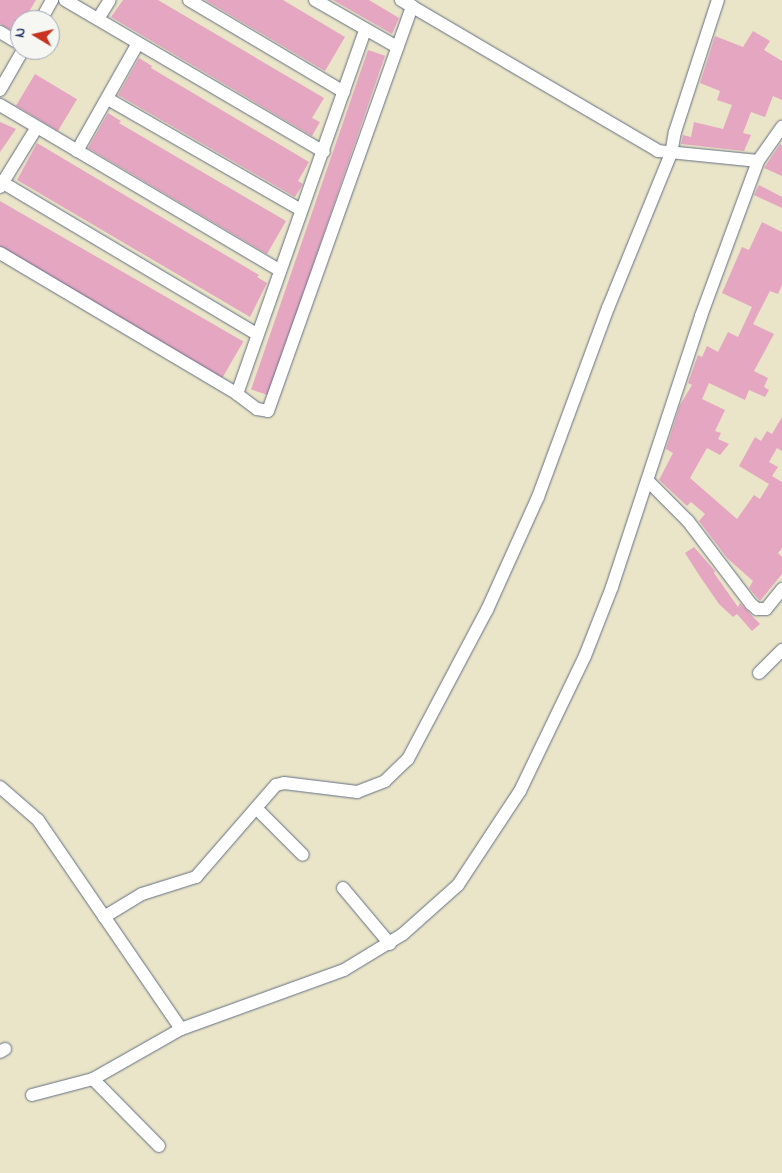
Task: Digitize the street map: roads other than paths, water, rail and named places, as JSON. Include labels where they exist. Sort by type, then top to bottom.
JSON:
[{"type":"street","points":[[65,0],[137,45],[324,152]]},
{"type":"street","points":[[98,19],[110,0]]},
{"type":"street","points":[[189,0],[344,92]]},
{"type":"street","points":[[315,0],[366,31],[397,47]]},
{"type":"street","points":[[104,916],[142,894],[196,877],[256,808],[281,783],[356,792],[385,781],[408,759],[487,610],[538,497],[611,300],[671,154],[675,132],[718,0]]},
{"type":"street","points":[[0,253],[237,394],[260,411],[270,408],[397,47],[406,3],[658,151],[671,154],[708,154],[758,161]]},
{"type":"street","points":[[237,394],[279,270],[324,152],[366,31]]},
{"type":"street","points":[[77,151],[137,45]]},
{"type":"street","points":[[0,90],[17,60]]},
{"type":"street","points":[[108,98],[301,210]]},
{"type":"street","points":[[0,105],[279,270]]},
{"type":"street","points":[[37,127],[1,183],[257,334]]},
{"type":"street","points":[[32,1095],[93,1079],[181,1029],[334,974],[390,944],[458,884],[520,791],[584,656],[649,482],[698,325],[758,161],[782,127]]},
{"type":"street","points":[[649,482],[688,521],[750,604],[757,609],[766,608],[782,588]]},
{"type":"street","points":[[759,673],[782,650]]},
{"type":"street","points":[[0,788],[38,820],[181,1029]]},
{"type":"street","points":[[256,808],[303,855]]},
{"type":"street","points":[[343,888],[390,944]]},
{"type":"street","points":[[93,1079],[159,1146]]}]
